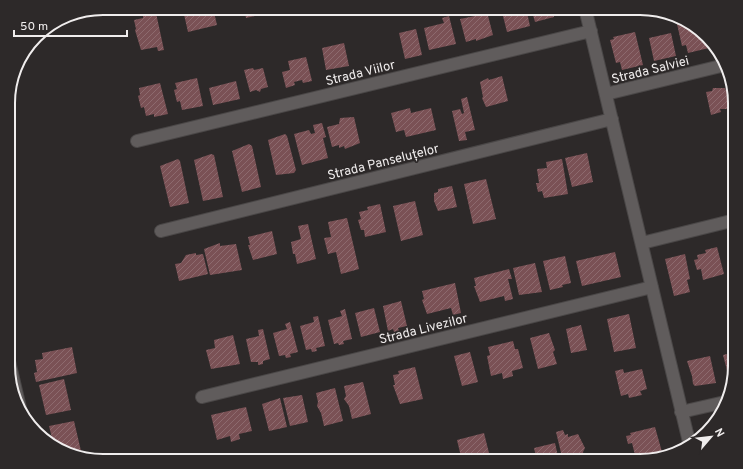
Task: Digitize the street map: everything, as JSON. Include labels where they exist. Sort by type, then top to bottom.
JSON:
[{"type":"street","points":[[587,15],[688,439]]},
{"type":"street","name":"Strada Viilor","points":[[137,141],[591,31]]},
{"type":"street","name":"Strada Salviei","points":[[606,94],[720,66]]},
{"type":"street","name":"Strada Panseluțelor","points":[[160,231],[612,119]]},
{"type":"street","points":[[642,243],[728,222]]},
{"type":"street","name":"Strada Livezilor","points":[[202,397],[652,288]]},
{"type":"street","points":[[682,412],[720,403]]},
{"type":"building","points":[[143,15],[156,15],[164,50],[158,51],[157,47],[141,50],[135,30],[134,20],[143,18]]},
{"type":"building","points":[[184,15],[215,15],[217,25],[188,32]]},
{"type":"building","points":[[245,15],[259,15],[246,18]]},
{"type":"building","points":[[488,15],[493,35],[476,41],[476,39],[466,42],[460,19]]},
{"type":"building","points":[[503,15],[528,15],[530,26],[507,32]]},
{"type":"building","points":[[533,15],[554,15],[554,17],[535,22]]},
{"type":"building","points":[[449,16],[456,44],[429,50],[424,28],[444,23],[442,18]]},
{"type":"building","points":[[677,24],[694,33],[709,48],[688,53],[686,45],[682,46]]},
{"type":"building","points":[[416,29],[422,55],[405,59],[399,33]]},
{"type":"building","points":[[635,32],[643,65],[622,70],[620,62],[616,63],[610,40],[614,39],[613,37]]},
{"type":"building","points":[[671,33],[676,56],[654,61],[649,38]]},
{"type":"building","points":[[344,43],[349,66],[326,70],[322,48]]},
{"type":"building","points":[[306,57],[312,81],[303,83],[302,80],[294,82],[295,85],[286,88],[282,72],[290,70],[288,61]]},
{"type":"building","points":[[253,68],[254,70],[263,68],[268,87],[261,89],[260,92],[256,90],[250,92],[244,70]]},
{"type":"building","points":[[502,76],[508,101],[486,107],[482,98],[480,82],[488,78],[489,80]]},
{"type":"building","points":[[197,78],[203,106],[182,110],[180,101],[177,102],[174,90],[177,89],[175,83]]},
{"type":"building","points":[[236,81],[240,99],[213,105],[209,88]]},
{"type":"building","points":[[160,83],[168,114],[154,117],[154,114],[146,116],[144,107],[141,108],[138,96],[140,95],[139,88]]},
{"type":"building","points":[[713,88],[725,88],[728,97],[728,109],[720,109],[721,112],[711,115],[706,92],[712,91]]},
{"type":"building","points":[[467,97],[475,130],[465,132],[467,140],[459,141],[452,111],[460,109],[462,114],[464,113],[461,99]]},
{"type":"building","points":[[410,108],[411,113],[431,108],[436,130],[406,137],[404,130],[396,132],[391,113]]},
{"type":"building","points":[[354,117],[360,143],[345,149],[344,146],[339,148],[339,145],[332,147],[327,127],[339,124],[340,118]]},
{"type":"building","points":[[322,123],[326,137],[323,138],[328,158],[302,165],[294,134],[309,130],[311,134],[315,133],[313,125]]},
{"type":"building","points":[[285,134],[287,136],[296,170],[294,173],[276,175],[268,140]]},
{"type":"building","points":[[249,144],[252,146],[261,187],[242,192],[232,151]]},
{"type":"building","points":[[587,153],[593,182],[572,187],[565,158]]},
{"type":"building","points":[[211,154],[214,155],[223,197],[203,201],[194,160]]},
{"type":"building","points":[[178,159],[180,161],[189,203],[170,207],[160,166]]},
{"type":"building","points":[[562,159],[568,194],[544,198],[542,191],[538,192],[536,183],[539,183],[537,169],[547,168],[546,162]]},
{"type":"building","points":[[486,179],[496,219],[473,224],[464,184]]},
{"type":"building","points":[[452,186],[457,207],[438,211],[434,201],[434,193],[438,192],[438,189]]},
{"type":"building","points":[[415,201],[423,235],[401,241],[393,206]]},
{"type":"building","points":[[380,204],[386,232],[365,237],[364,230],[361,230],[358,220],[361,219],[359,212],[368,210],[367,207]]},
{"type":"building","points":[[347,218],[359,269],[341,274],[336,252],[328,254],[324,238],[331,237],[328,222]]},
{"type":"building","points":[[308,224],[316,259],[297,264],[295,254],[293,254],[291,242],[301,239],[298,226]]},
{"type":"building","points":[[272,231],[277,254],[253,260],[248,245],[250,245],[248,237]]},
{"type":"building","points":[[220,243],[220,246],[236,244],[242,270],[210,275],[204,249]]},
{"type":"building","points":[[717,247],[724,274],[703,280],[701,269],[697,270],[694,260],[698,259],[697,255],[706,253],[705,250]]},
{"type":"building","points":[[615,252],[621,277],[582,286],[576,261]]},
{"type":"building","points":[[196,253],[196,255],[203,254],[208,274],[179,281],[175,264],[181,263],[186,255]]},
{"type":"building","points":[[685,254],[690,279],[687,280],[690,292],[674,296],[665,259]]},
{"type":"building","points":[[565,256],[571,283],[562,285],[563,287],[550,290],[543,261]]},
{"type":"building","points":[[535,263],[542,292],[519,295],[513,268]]},
{"type":"building","points":[[509,269],[512,279],[508,279],[513,299],[505,301],[504,296],[480,302],[474,286],[476,286],[474,278]]},
{"type":"building","points":[[455,283],[461,313],[453,315],[451,308],[427,314],[422,300],[424,299],[422,291]]},
{"type":"building","points":[[401,301],[407,326],[398,328],[399,331],[394,332],[393,329],[388,331],[383,306]]},
{"type":"building","points":[[374,308],[380,332],[361,337],[355,313]]},
{"type":"building","points":[[345,309],[352,339],[343,341],[344,344],[334,344],[328,320],[342,316],[340,311]]},
{"type":"building","points":[[629,314],[636,348],[614,352],[607,319]]},
{"type":"building","points":[[318,316],[325,346],[316,348],[317,351],[312,352],[311,349],[306,350],[300,326],[314,322],[313,317]]},
{"type":"building","points":[[290,322],[298,352],[290,354],[291,357],[286,358],[285,355],[279,356],[273,333],[287,329],[285,324]]},
{"type":"building","points":[[581,325],[587,350],[571,353],[566,329]]},
{"type":"building","points":[[263,329],[270,359],[263,361],[263,364],[258,365],[258,362],[251,362],[246,339],[259,336],[258,330]]},
{"type":"building","points":[[549,333],[555,350],[553,352],[557,364],[538,369],[530,338]]},
{"type":"building","points":[[233,335],[240,364],[211,369],[206,350],[215,348],[214,340]]},
{"type":"building","points":[[513,341],[515,349],[518,349],[523,368],[512,371],[513,376],[503,379],[502,373],[491,376],[487,356],[490,355],[488,347]]},
{"type":"building","points":[[72,347],[77,373],[36,382],[34,373],[37,372],[35,360],[43,359],[42,353]]},
{"type":"building","points":[[470,352],[478,382],[462,386],[454,356]]},
{"type":"building","points":[[728,354],[728,373],[723,355]]},
{"type":"building","points":[[710,356],[716,383],[695,386],[693,384],[687,361]]},
{"type":"building","points":[[415,367],[423,399],[400,404],[393,385],[395,385],[393,375],[399,374],[398,371]]},
{"type":"building","points":[[623,369],[624,373],[642,369],[647,389],[640,391],[642,395],[629,398],[628,394],[621,396],[615,371]]},
{"type":"building","points":[[64,379],[71,410],[46,415],[39,385]]},
{"type":"building","points":[[363,382],[371,414],[352,419],[349,406],[344,399],[346,396],[344,386]]},
{"type":"building","points":[[335,388],[343,421],[324,426],[321,413],[317,406],[318,402],[316,393]]},
{"type":"building","points":[[302,395],[308,422],[290,426],[283,398]]},
{"type":"building","points":[[280,398],[287,427],[269,431],[262,404]]},
{"type":"building","points":[[246,407],[252,431],[239,434],[240,439],[231,442],[230,436],[217,440],[211,415]]},
{"type":"building","points":[[74,421],[81,451],[64,445],[52,438],[49,426]]},
{"type":"building","points":[[655,427],[662,451],[635,454],[632,443],[628,444],[626,436],[631,435],[630,433]]},
{"type":"building","points":[[563,430],[565,435],[568,434],[568,437],[578,434],[585,448],[583,454],[561,454],[556,432]]},
{"type":"building","points":[[484,433],[489,454],[460,454],[457,440]]},
{"type":"building","points":[[555,443],[557,454],[535,454],[534,448]]}]
